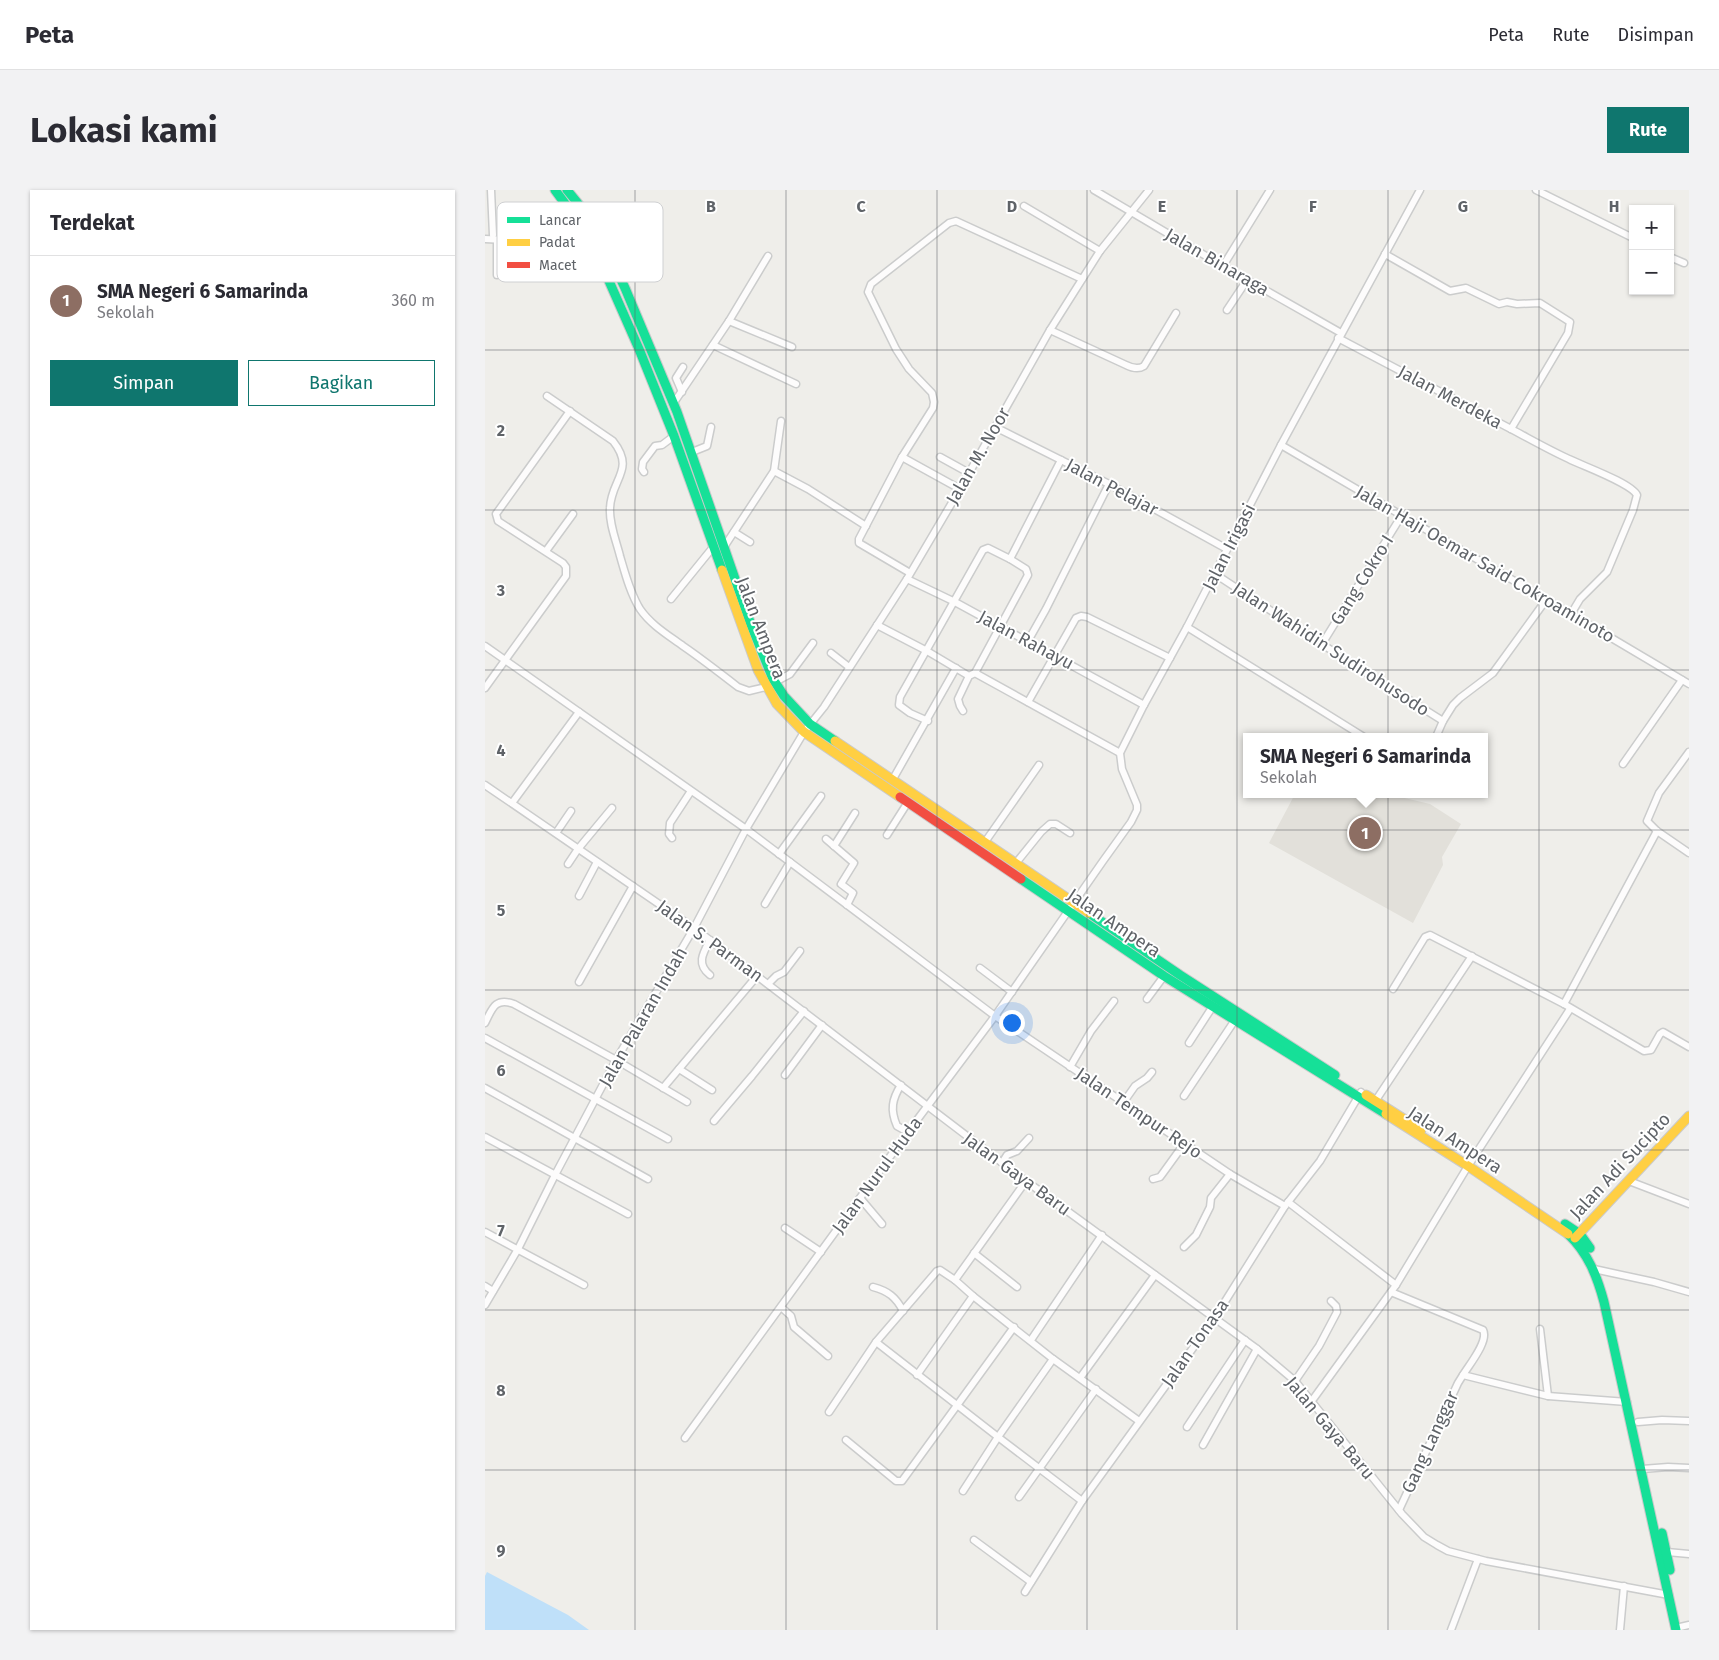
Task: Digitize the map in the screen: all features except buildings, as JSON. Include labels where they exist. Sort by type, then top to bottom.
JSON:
[{"type":"main road","name":"Jalan Ampera","points":[[555,190],[564,202]]},
{"type":"main road","name":"Jalan Ampera","points":[[567,190],[577,202]]},
{"type":"main road","name":"Jalan Ampera","points":[[609,282],[687,469],[731,598],[766,687],[774,702],[791,720],[804,732],[1164,976],[1373,1103],[1469,1164],[1577,1237],[1597,1270],[1611,1304],[1638,1422],[1669,1595],[1681,1628]]},
{"type":"main road","name":"Jalan Ampera","points":[[622,282],[673,404],[750,622],[775,682],[784,696],[811,724],[1360,1095]]},
{"type":"main road","points":[[687,469],[696,466]]},
{"type":"main road","name":"Jalan Adi Sucipto","points":[[1577,1237],[1689,1116]]},
{"type":"main road","name":"Jalan Ampera","points":[[1597,1270],[1627,1402],[1667,1552],[1681,1628]]},
{"type":"street","points":[[491,190],[497,275]]},
{"type":"street","name":"Jalan Binaraga","points":[[1094,190],[1340,336]]},
{"type":"street","name":"Jalan M. Noor","points":[[804,732],[824,707],[908,576],[960,489],[1050,330],[1082,279],[1130,212],[1149,190]]},
{"type":"street","points":[[1223,266],[1270,190]]},
{"type":"street","name":"Jalan Irigasi","points":[[1120,753],[1144,704],[1217,575],[1227,549],[1281,446],[1420,190]]},
{"type":"street","points":[[1535,190],[1629,236]]},
{"type":"street","points":[[1024,206],[1100,252]]},
{"type":"street","points":[[774,471],[797,483],[866,526],[902,457],[933,408],[934,398],[932,393],[909,369],[896,349],[868,292],[875,279],[949,222],[956,221],[1082,279]]},
{"type":"street","points":[[485,240],[495,238]]},
{"type":"street","name":"Jalan Merdeka","points":[[1340,336],[1511,429],[1568,332],[1570,322],[1540,303],[1517,304],[1507,302],[1499,304],[1466,288],[1449,290],[1385,254]]},
{"type":"street","points":[[673,404],[729,321],[767,256]]},
{"type":"street","points":[[1674,258],[1684,264]]},
{"type":"street","points":[[1227,310],[1247,280]]},
{"type":"street","points":[[1050,330],[1126,365],[1141,368],[1144,366],[1175,313]]},
{"type":"street","points":[[729,321],[792,347]]},
{"type":"street","points":[[713,345],[796,384]]},
{"type":"street","points":[[682,392],[676,378],[683,367]]},
{"type":"street","points":[[547,396],[613,440],[623,457],[621,475],[610,502],[610,518],[625,572],[639,608],[652,623],[738,687],[749,692],[766,687]]},
{"type":"street","points":[[485,688],[566,576],[566,567],[563,563],[498,521],[496,514],[570,411]]},
{"type":"street","points":[[724,547],[774,471],[781,421]]},
{"type":"street","points":[[691,452],[707,446],[711,427]]},
{"type":"street","name":"Jalan Pelajar","points":[[995,427],[1109,484],[1227,549]]},
{"type":"street","points":[[1511,429],[1569,460],[1627,486],[1636,492],[1637,495],[1633,510],[1607,572],[1585,594],[1571,614]]},
{"type":"street","points":[[644,472],[642,469],[643,462],[655,446],[662,445],[674,436]]},
{"type":"street","name":"Jalan Haji Oemar Said Cokroaminoto","points":[[1281,446],[1689,684]]},
{"type":"street","points":[[902,457],[960,489]]},
{"type":"street","points":[[940,457],[969,473]]},
{"type":"street","points":[[1010,559],[1061,460]]},
{"type":"street","points":[[1028,641],[1109,484]]},
{"type":"street","points":[[546,551],[573,514]]},
{"type":"street","name":"Gang Cokro I","points":[[1322,644],[1401,515]]},
{"type":"street","name":"Jalan Rahayu","points":[[866,526],[859,543],[908,576],[1144,704]]},
{"type":"street","points":[[734,532],[751,542]]},
{"type":"street","points":[[671,599],[714,546]]},
{"type":"street","points":[[927,721],[899,705],[900,697],[984,549],[988,548],[1026,569],[1029,575],[1001,627],[958,699],[963,711]]},
{"type":"street","name":"Jalan Wahidin Sudirohusodo","points":[[1217,575],[1443,721]]},
{"type":"street","points":[[1438,733],[1443,721],[1460,698],[1493,673],[1546,600]]},
{"type":"street","points":[[1028,702],[1077,618],[1081,616],[1087,617],[1170,658]]},
{"type":"street","points":[[877,625],[956,668],[1028,702],[1120,753],[1122,769],[1135,800],[1137,810],[1131,822],[1075,902]]},
{"type":"street","points":[[1187,626],[1358,733]]},
{"type":"street","points":[[775,682],[790,674],[813,643]]},
{"type":"street","name":"Jalan Tempur Rejo","points":[[485,646],[746,829],[995,1016],[1230,1174],[1286,1204],[1396,1285]]},
{"type":"street","points":[[831,653],[849,667]]},
{"type":"street","points":[[893,779],[956,668]]},
{"type":"street","points":[[1623,764],[1682,680]]},
{"type":"street","points":[[512,804],[579,712]]},
{"type":"street","name":"Jalan Palaran Indah","points":[[485,1305],[517,1249],[616,1060],[694,928],[746,829],[804,732]]},
{"type":"street","points":[[1689,752],[1666,783],[1647,821],[1657,831],[1689,853]]},
{"type":"street","points":[[985,842],[1039,765]]},
{"type":"street","name":"Jalan S. Parman","points":[[485,785],[694,928],[932,1110]]},
{"type":"street","points":[[672,838],[669,834],[670,823],[691,791]]},
{"type":"street","points":[[779,854],[821,796]]},
{"type":"street","points":[[887,835],[908,802]]},
{"type":"street","points":[[568,864],[612,808]]},
{"type":"street","points":[[556,833],[571,811]]},
{"type":"street","points":[[834,846],[855,813]]},
{"type":"street","points":[[1015,863],[1050,824],[1056,824],[1070,833]]},
{"type":"street","points":[[1563,1004],[1657,831]]},
{"type":"street","points":[[825,839],[854,863],[833,895]]},
{"type":"street","points":[[579,896],[597,862]]},
{"type":"street","points":[[765,904],[790,862]]},
{"type":"street","points":[[841,884],[853,893],[847,905]]},
{"type":"street","points":[[579,982],[633,886]]},
{"type":"street","name":"Jalan Nurul Huda","points":[[685,1438],[908,1132],[932,1110],[1075,902]]},
{"type":"street","points":[[1393,989],[1427,935],[1433,936],[1563,1004],[1644,1051],[1651,1050],[1663,1032],[1689,1047]]},
{"type":"street","points":[[710,940],[701,959],[701,966],[710,975]]},
{"type":"street","points":[[768,984],[776,976],[784,972],[800,950]]},
{"type":"street","points":[[1373,1103],[1472,956]]},
{"type":"street","points":[[980,968],[1012,992]]},
{"type":"street","points":[[663,1088],[757,976]]},
{"type":"street","points":[[1147,999],[1164,976]]},
{"type":"street","points":[[485,1023],[488,1008],[505,1001],[514,1004],[616,1060],[687,1102]]},
{"type":"street","points":[[1070,1066],[1091,1030],[1114,1001]]},
{"type":"street","points":[[1189,1043],[1213,1006]]},
{"type":"street","points":[[1311,1402],[1396,1285],[1469,1164],[1570,1009]]},
{"type":"street","points":[[714,1121],[753,1076],[803,1011]]},
{"type":"street","points":[[1185,1096],[1235,1020]]},
{"type":"street","points":[[785,1075],[822,1025]]},
{"type":"street","points":[[485,1038],[668,1139]]},
{"type":"street","points":[[679,1069],[712,1090]]},
{"type":"street","points":[[1123,1103],[1135,1086],[1152,1072]]},
{"type":"street","points":[[901,1085],[894,1096],[894,1115],[897,1126],[908,1132]]},
{"type":"street","points":[[485,1088],[648,1179]]},
{"type":"street","name":"Jalan Tonasa","points":[[1025,1592],[1083,1500],[1214,1319],[1286,1204],[1320,1161],[1360,1095]]},
{"type":"street","name":"Jalan Gaya Baru","points":[[932,1110],[1026,1181],[1245,1340],[1295,1381],[1399,1510],[1424,1536],[1437,1545],[1448,1551],[1478,1559],[1669,1595]]},
{"type":"street","points":[[485,1137],[627,1214]]},
{"type":"street","points":[[1002,1163],[1007,1155],[1017,1151],[1029,1138]]},
{"type":"street","points":[[1153,1179],[1160,1177],[1184,1144]]},
{"type":"street","points":[[1184,1247],[1196,1235],[1210,1207],[1211,1198],[1230,1174]]},
{"type":"street","points":[[955,1280],[1026,1181]]},
{"type":"street","points":[[1629,1181],[1689,1204]]},
{"type":"street","points":[[860,1198],[882,1224]]},
{"type":"street","points":[[785,1228],[821,1252]]},
{"type":"street","points":[[485,1232],[584,1285]]},
{"type":"street","points":[[1031,1340],[1102,1236]]},
{"type":"street","points":[[974,1253],[1017,1287]]},
{"type":"street","points":[[1597,1270],[1654,1282],[1689,1292]]},
{"type":"street","points":[[829,1412],[876,1342],[937,1271],[943,1271],[1053,1358],[1139,1421]]},
{"type":"street","points":[[1080,1378],[1155,1275]]},
{"type":"street","points":[[485,1286],[493,1291]]},
{"type":"street","points":[[873,1287],[886,1291],[895,1298],[903,1311]]},
{"type":"street","name":"Gang Langgar","points":[[1391,1292],[1483,1330],[1485,1334],[1484,1341],[1458,1383],[1399,1510]]},
{"type":"street","points":[[917,1374],[973,1296]]},
{"type":"street","points":[[1295,1381],[1319,1346],[1337,1312],[1336,1306],[1331,1302]]},
{"type":"street","points":[[781,1307],[791,1316],[794,1327],[828,1356]]},
{"type":"street","points":[[846,1440],[896,1481],[903,1481],[1014,1327]]},
{"type":"street","points":[[1541,1329],[1548,1396]]},
{"type":"street","points":[[1187,1427],[1245,1340]]},
{"type":"street","points":[[876,1342],[998,1438],[1083,1500]]},
{"type":"street","points":[[1203,1445],[1257,1349]]},
{"type":"street","points":[[963,1491],[1053,1358]]},
{"type":"street","points":[[1463,1375],[1548,1396],[1627,1402]]},
{"type":"street","points":[[1019,1497],[1096,1389]]},
{"type":"street","points":[[1638,1422],[1662,1420],[1689,1421]]},
{"type":"street","points":[[1645,1468],[1689,1468]]},
{"type":"street","points":[[974,1540],[1031,1582]]},
{"type":"street","points":[[1667,1552],[1689,1554]]},
{"type":"street","points":[[1451,1630],[1478,1559]]},
{"type":"street","points":[[1620,1630],[1624,1586]]},
{"type":"shaded area","points":[[1293,798],[1404,798],[1430,804],[1461,824],[1442,857],[1443,865],[1413,923],[1269,843]]},
{"type":"water","points":[[487,1572],[568,1615],[589,1630],[485,1630],[485,1576]]},
{"type":"traffic: fast","points":[[555,190],[564,202]]},
{"type":"traffic: fast","points":[[567,190],[577,202]]},
{"type":"traffic: fast","points":[[609,282],[674,436],[722,570]]},
{"type":"traffic: fast","points":[[622,282],[677,412],[750,622],[773,679],[784,696],[810,724],[835,741]]},
{"type":"traffic: fast","points":[[1021,879],[1164,976],[1386,1114]]},
{"type":"traffic: fast","points":[[1089,913],[1180,975],[1335,1075]]},
{"type":"traffic: fast","points":[[1565,1224],[1580,1234],[1590,1248]]},
{"type":"traffic: fast","points":[[1568,1234],[1581,1249],[1591,1265],[1604,1302],[1676,1630]]},
{"type":"traffic: fast","points":[[1662,1533],[1670,1570]]},
{"type":"traffic: slow","points":[[722,570],[758,670],[777,704],[804,732],[900,797]]},
{"type":"traffic: slow","points":[[835,741],[1089,913]]},
{"type":"traffic: slow","points":[[1366,1095],[1421,1130]]},
{"type":"traffic: slow","points":[[1386,1114],[1468,1166],[1568,1234]]},
{"type":"traffic: slow","points":[[1575,1238],[1689,1116]]},
{"type":"traffic: jam","points":[[900,797],[1021,879]]},
{"type":"place","name":"SMA Negeri 6 Samarinda","points":[[1365,833]]}]
